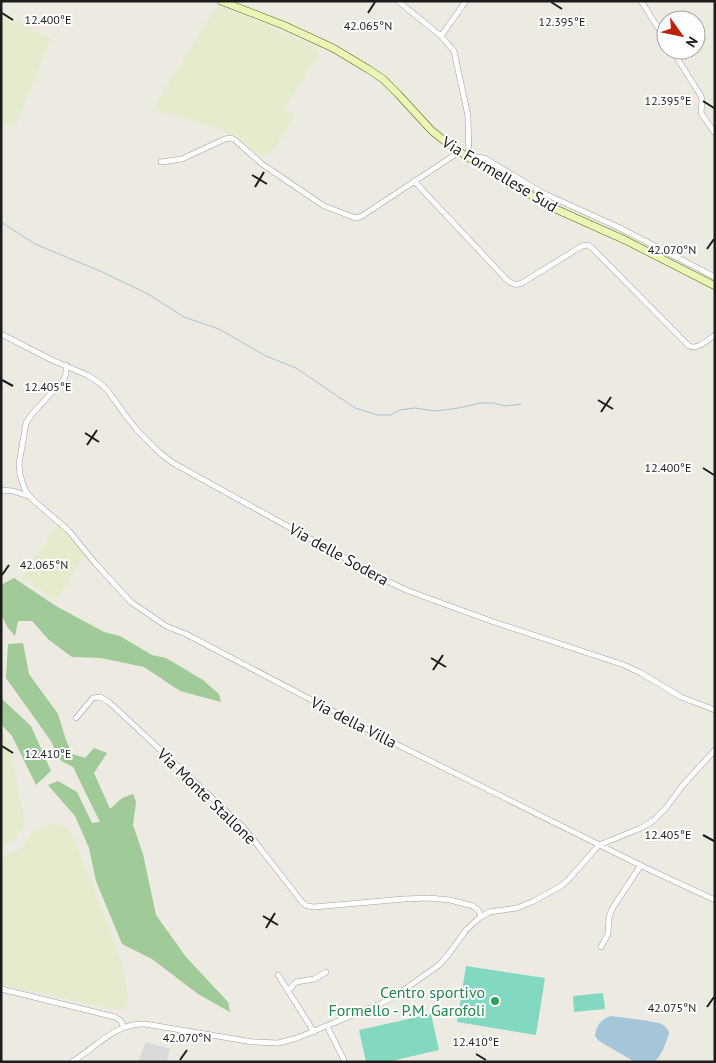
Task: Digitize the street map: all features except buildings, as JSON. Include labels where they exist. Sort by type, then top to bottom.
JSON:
[{"type":"street","name":"Via Formellese Sud","points":[[221,1],[316,40],[372,71],[393,89],[432,130],[459,152],[545,203],[715,286]]},
{"type":"street","points":[[398,1],[441,36],[452,48],[469,118],[469,158],[478,157],[486,159],[543,193],[597,217],[715,277]]},
{"type":"street","points":[[441,36],[466,1]]},
{"type":"street","points":[[641,1],[656,24]]},
{"type":"street","points":[[678,60],[701,96],[701,113],[715,133]]},
{"type":"street","points":[[161,162],[180,159],[225,139],[232,139],[262,164],[321,204],[354,218],[362,216],[459,152]]},
{"type":"street","points":[[414,181],[512,284],[524,283],[582,246],[588,245],[689,346],[697,347],[715,335]]},
{"type":"street","name":"Via delle Sodera","points":[[1,334],[52,360],[87,374],[103,386],[133,425],[168,460],[383,579],[406,590],[491,621],[628,666],[681,697],[715,710]]},
{"type":"street","points":[[28,496],[22,485],[19,469],[26,426],[32,414],[64,378],[66,365]]},
{"type":"street","name":"Via della Villa","points":[[1,490],[13,491],[28,496],[66,528],[131,602],[166,626],[384,738],[599,845],[715,900]]},
{"type":"street","name":"Via Monte Stallone","points":[[76,718],[93,698],[100,697],[109,702],[242,826],[307,906],[429,898],[454,901],[472,906],[477,909],[481,916]]},
{"type":"street","points":[[72,1062],[113,1033],[131,1025],[145,1024],[272,1044],[291,1041],[382,1003],[445,960],[469,927],[481,916],[489,912],[516,908],[527,904],[561,886],[599,845],[641,828],[652,821],[663,811],[715,750]]},
{"type":"street","points":[[601,947],[609,932],[609,917],[612,909],[641,865]]},
{"type":"street","points":[[288,991],[294,984],[314,979],[326,972]]},
{"type":"street","points":[[278,975],[314,1032]]},
{"type":"street","points":[[1,990],[115,1017],[124,1028]]},
{"type":"street","points":[[327,1026],[345,1062]]},
{"type":"shaded area","points":[[146,1042],[170,1049],[167,1062],[138,1062]]},
{"type":"green space","points":[[220,6],[315,46],[319,53],[284,109],[293,115],[294,119],[273,151],[263,156],[259,155],[235,135],[156,109],[156,103],[215,8]]},
{"type":"green space","points":[[1,14],[51,39],[15,127],[1,124]]},
{"type":"green space","points":[[58,524],[85,554],[56,601],[22,577]]},
{"type":"green space","points":[[14,578],[56,606],[104,632],[120,636],[152,655],[166,658],[203,680],[219,694],[221,702],[180,691],[144,667],[101,658],[72,657],[49,640],[32,621],[18,621],[15,636],[1,615],[1,585]]},
{"type":"green space","points":[[23,643],[29,674],[58,714],[72,754],[85,758],[94,748],[107,753],[94,773],[110,809],[122,798],[133,794],[136,802],[133,825],[143,854],[156,915],[186,957],[228,1002],[230,1012],[198,994],[152,959],[122,944],[96,881],[89,848],[75,816],[48,785],[58,781],[77,792],[92,823],[100,822],[73,767],[60,760],[51,741],[6,678],[8,644]]},
{"type":"green space","points":[[1,698],[31,726],[51,771],[36,785],[12,736],[1,724]]},
{"type":"green space","points":[[1,732],[6,736],[10,745],[25,825],[16,838],[1,849]]},
{"type":"green space","points":[[53,824],[64,826],[70,831],[92,882],[120,958],[128,996],[125,1008],[118,1010],[1,985],[1,858],[23,847],[31,833]]},
{"type":"green space","points":[[466,966],[545,978],[536,1035],[457,1022]]},
{"type":"green space","points":[[603,993],[605,1009],[574,1012],[573,996]]},
{"type":"green space","points":[[431,1014],[439,1050],[387,1062],[366,1062],[359,1030]]},
{"type":"water","points":[[611,1016],[659,1023],[665,1026],[669,1034],[658,1058],[654,1062],[635,1062],[599,1041],[595,1036],[598,1026],[604,1019]]},
{"type":"waterway","points":[[1,222],[35,244],[100,271],[148,294],[184,317],[219,329],[266,356],[296,368],[355,408],[378,415],[390,415],[400,410],[415,408],[435,411],[480,403],[494,403],[505,406],[521,404]]},
{"type":"place","name":"Centro sportivo Formello - P.M. Garofoli","points":[[495,1001]]}]
